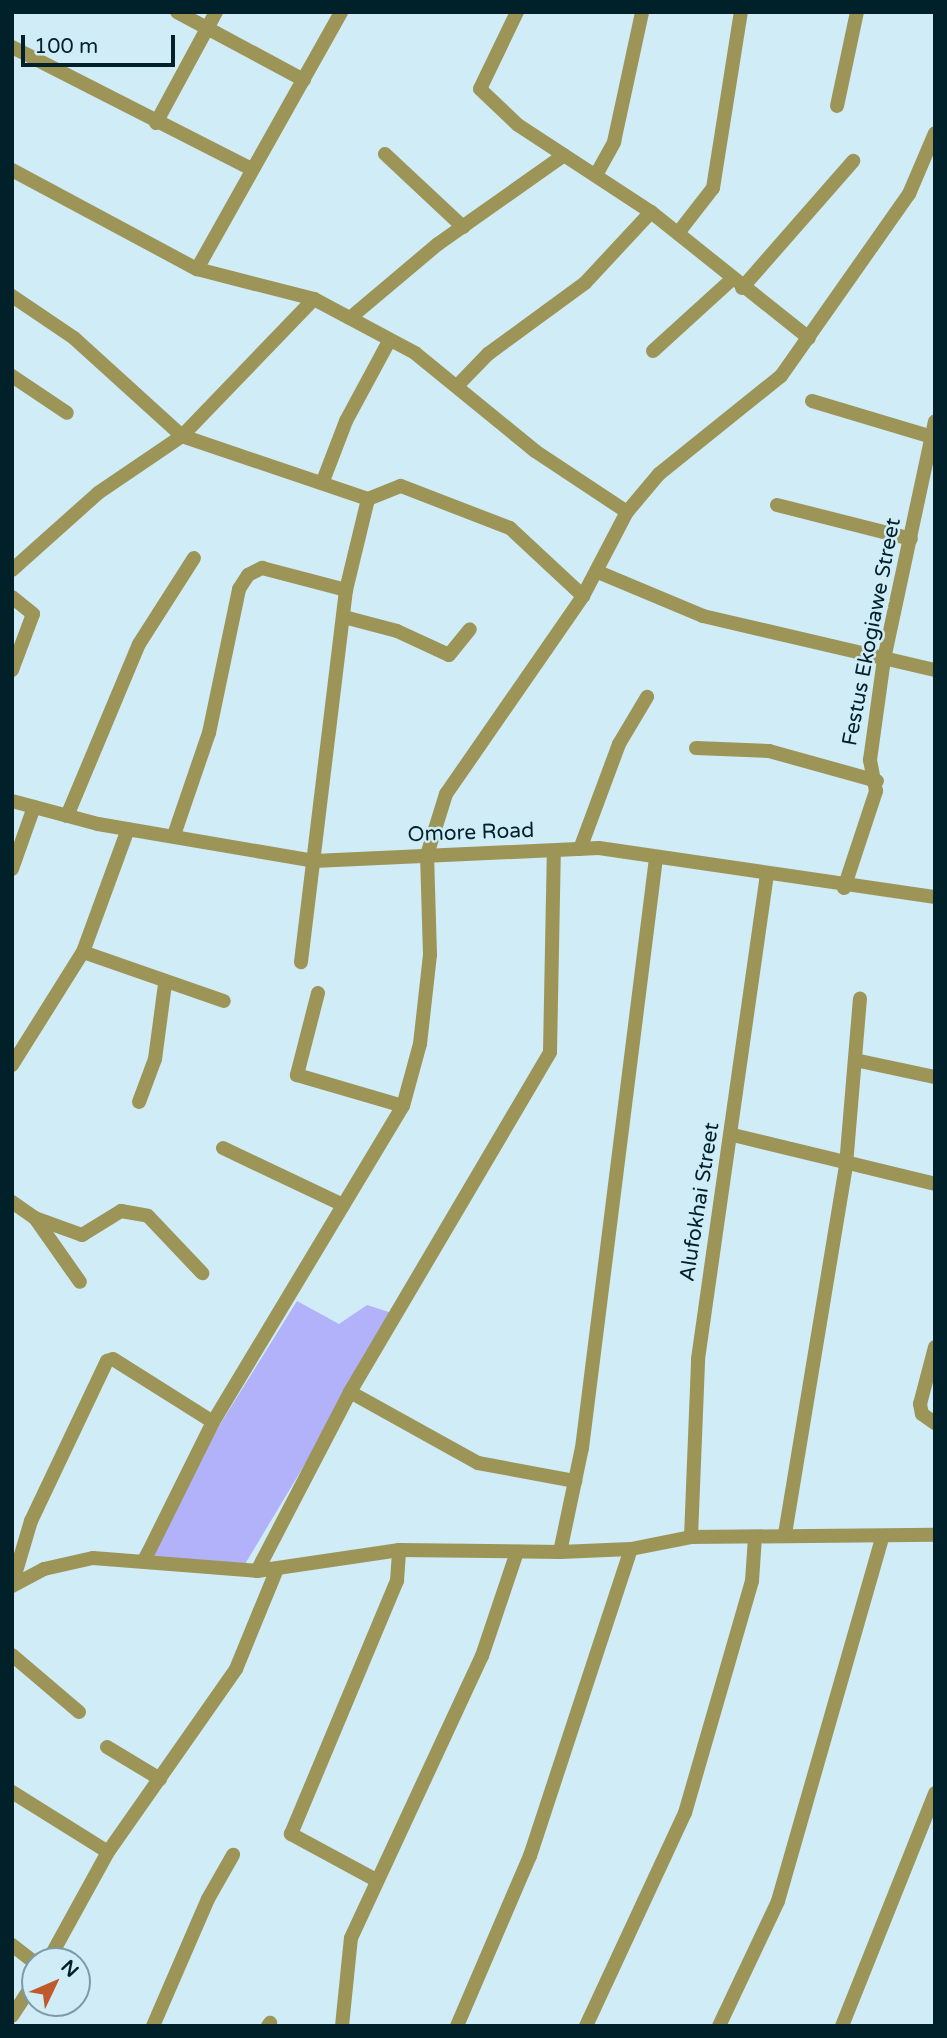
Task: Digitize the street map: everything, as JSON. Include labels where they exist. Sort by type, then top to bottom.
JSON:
[{"type":"street","points":[[177,12],[304,80]]},
{"type":"street","points":[[156,123],[216,12]]},
{"type":"street","points":[[197,269],[250,168],[304,80],[341,12]]},
{"type":"street","points":[[517,12],[480,89],[518,125],[651,212],[737,284],[809,338]]},
{"type":"street","points":[[596,175],[614,142],[642,12]]},
{"type":"street","points":[[678,233],[713,188],[741,12]]},
{"type":"street","points":[[837,106],[857,12]]},
{"type":"street","points":[[12,47],[156,123],[250,168]]},
{"type":"street","points":[[145,1559],[213,1422],[403,1106],[420,1044],[430,955],[427,856],[446,794],[583,596],[598,572],[627,512],[659,474],[781,376],[909,194],[935,133]]},
{"type":"street","points":[[385,154],[463,226]]},
{"type":"street","points":[[350,318],[463,226],[564,155]]},
{"type":"street","points":[[653,351],[737,284],[853,162]]},
{"type":"street","points":[[12,170],[197,269],[314,299],[350,318],[457,386],[535,451],[627,512]]},
{"type":"street","points":[[457,386],[488,354],[585,283],[651,212]]},
{"type":"street","points":[[12,296],[74,338],[182,436],[323,481],[368,499],[401,486],[510,528],[583,596]]},
{"type":"street","points":[[12,570],[98,493],[182,436],[314,299]]},
{"type":"street","points":[[323,481],[346,421],[389,341]]},
{"type":"street","points":[[12,376],[67,413]]},
{"type":"street","points":[[812,401],[933,438]]},
{"type":"street","name":"Festus Ekogiawe Street","points":[[844,888],[867,828],[877,781],[870,760],[884,659],[935,421]]},
{"type":"street","points":[[301,962],[346,590],[368,499]]},
{"type":"street","points":[[777,505],[911,539]]},
{"type":"street","points":[[67,816],[139,644],[194,558]]},
{"type":"street","points":[[174,835],[212,722],[239,589],[248,575],[262,568],[346,590]]},
{"type":"street","points":[[598,572],[703,616],[935,670]]},
{"type":"street","points":[[12,597],[33,614],[12,670]]},
{"type":"street","points":[[344,617],[397,631],[449,654],[470,629]]},
{"type":"street","points":[[580,849],[619,744],[647,697]]},
{"type":"street","points":[[696,748],[768,751],[877,781]]},
{"type":"street","name":"Omore Road","points":[[12,801],[128,829],[314,861],[580,849],[767,874],[844,888],[935,897]]},
{"type":"street","points":[[12,869],[34,807]]},
{"type":"street","points":[[12,1065],[83,952],[128,829]]},
{"type":"street","points":[[257,1572],[350,1392],[550,1052],[554,851]]},
{"type":"street","points":[[560,1552],[575,1481],[620,1177],[656,858]]},
{"type":"street","name":"Alufokhai Street","points":[[691,1537],[698,1359],[733,1135],[767,874]]},
{"type":"street","points":[[83,952],[165,984],[224,1001]]},
{"type":"street","points":[[139,1102],[155,1059],[165,984]]},
{"type":"street","points":[[318,993],[297,1075],[403,1106]]},
{"type":"street","points":[[785,1534],[846,1165],[860,999]]},
{"type":"street","points":[[855,1060],[935,1077]]},
{"type":"street","points":[[733,1135],[846,1165],[935,1184]]},
{"type":"street","points":[[223,1148],[343,1205]]},
{"type":"street","points":[[12,1202],[34,1218],[80,1282]]},
{"type":"street","points":[[34,1218],[89,1234],[121,1211],[132,1210],[148,1216],[174,1239],[202,1273]]},
{"type":"street","points":[[935,1347],[920,1404],[922,1414],[935,1423]]},
{"type":"street","points":[[12,1586],[31,1521],[107,1361],[113,1360],[213,1422]]},
{"type":"street","points":[[350,1392],[478,1463],[575,1481]]},
{"type":"street","points":[[12,1586],[44,1569],[93,1558],[145,1559],[257,1572],[399,1550],[560,1552],[631,1549],[691,1537],[785,1534],[882,1538],[935,1535]]},
{"type":"street","points":[[586,2026],[685,1813],[752,1581],[755,1537]]},
{"type":"street","points":[[719,2026],[778,1901],[882,1538]]},
{"type":"street","points":[[457,2026],[530,1856],[631,1549]]},
{"type":"street","points":[[376,1881],[291,1834],[397,1581],[399,1550]]},
{"type":"street","points":[[342,2026],[351,1938],[482,1656],[517,1552]]},
{"type":"street","points":[[56,1947],[108,1852],[236,1670],[277,1569]]},
{"type":"street","points":[[12,1655],[79,1712]]},
{"type":"street","points":[[107,1746],[160,1779]]},
{"type":"street","points":[[12,1792],[108,1852]]},
{"type":"street","points":[[842,2026],[935,1793]]},
{"type":"street","points":[[153,2026],[208,1899],[233,1855]]},
{"type":"shaded area","points":[[297,1301],[339,1324],[367,1305],[395,1314],[245,1564],[136,1559]]}]
